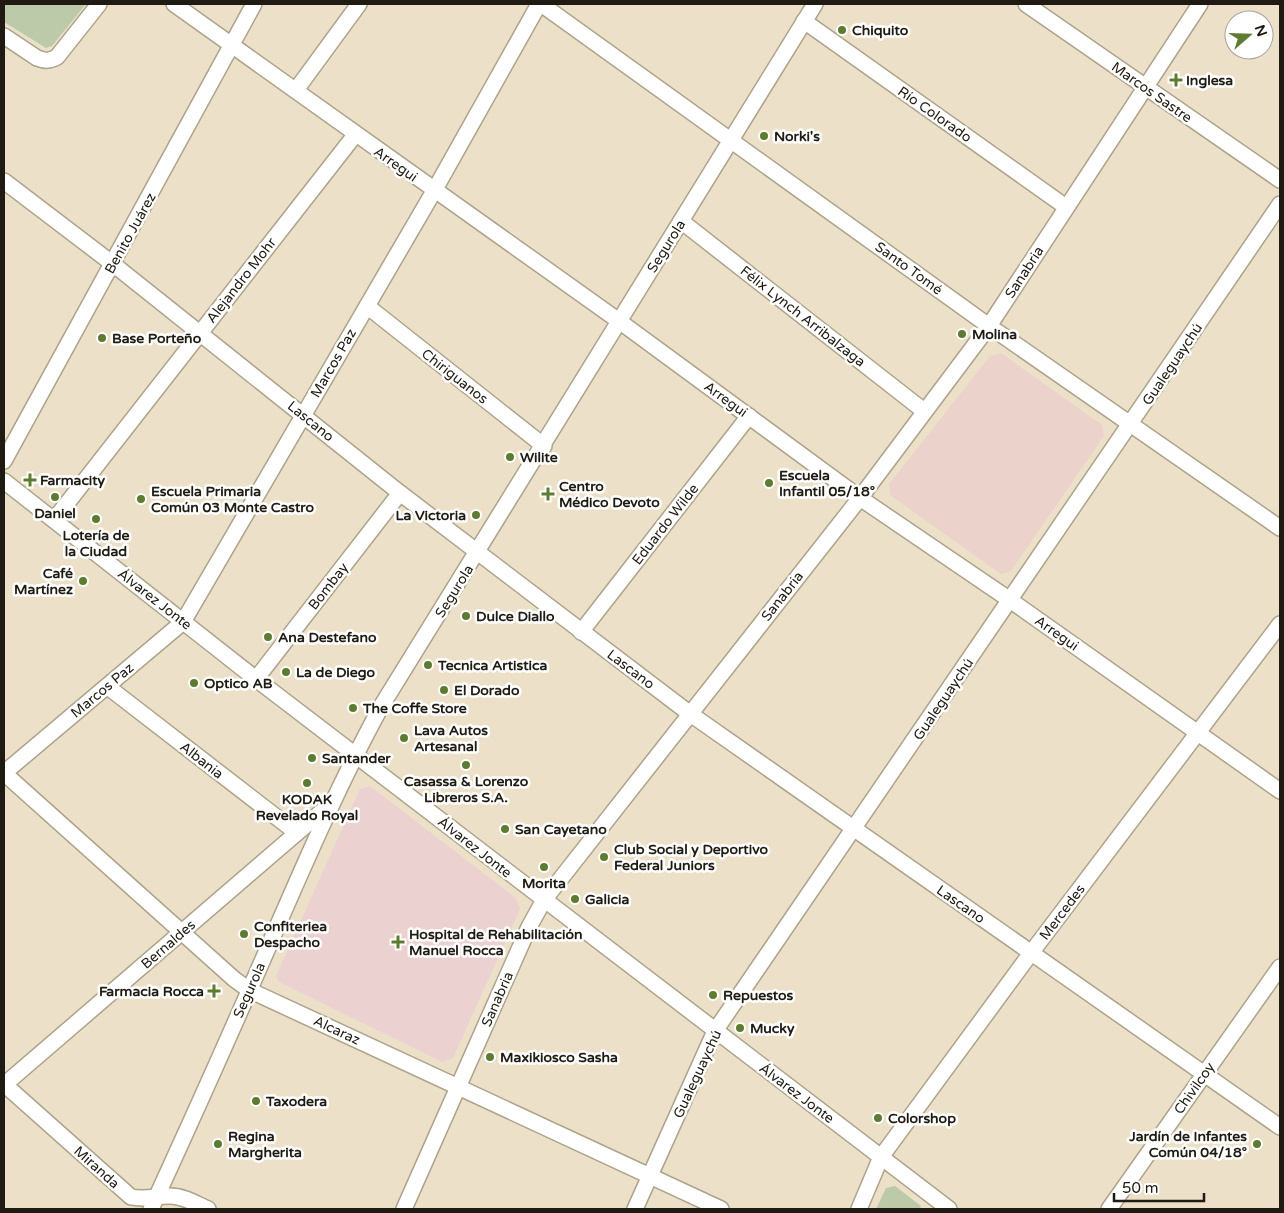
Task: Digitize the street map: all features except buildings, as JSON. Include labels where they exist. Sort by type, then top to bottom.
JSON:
[{"type":"street","points":[[4,36],[42,60],[57,57],[99,4]]},
{"type":"street","name":"Arregui","points":[[174,4],[619,321],[860,498],[1010,600],[1280,791]]},
{"type":"street","name":"Benito Juárez","points":[[4,461],[254,4]]},
{"type":"street","points":[[296,90],[359,4]]},
{"type":"street","name":"Santo Tomé","points":[[540,4],[731,139],[989,326],[1280,528]]},
{"type":"street","name":"Marcos Paz","points":[[4,773],[183,622],[434,191],[540,4]]},
{"type":"street","name":"Segurola","points":[[154,1203],[249,990],[296,878],[355,754],[382,705],[544,446],[815,4]]},
{"type":"street","name":"Marcos Sastre","points":[[1026,4],[1280,180]]},
{"type":"street","name":"Sanabria","points":[[404,1209],[528,927],[544,900],[689,713],[860,498],[989,326],[1200,4]]},
{"type":"street","name":"Río Colorado","points":[[804,22],[1066,207]]},
{"type":"street","name":"Alejandro Mohr","points":[[54,520],[355,134]]},
{"type":"street","name":"Lascano","points":[[4,181],[113,264],[400,493],[479,551],[581,632],[689,713],[1280,1127]]},
{"type":"street","name":"Gualeguaychú","points":[[635,1209],[716,1031],[1280,204]]},
{"type":"street","name":"Félix Lynch Arribalzaga","points":[[681,221],[924,411]]},
{"type":"street","name":"Chiriguanos","points":[[367,306],[544,446]]},
{"type":"street","name":"Eduardo Wilde","points":[[581,632],[749,416]]},
{"type":"street","name":"Álvarez Jonte","points":[[4,481],[256,679],[949,1209]]},
{"type":"street","name":"Bombay","points":[[256,679],[400,493]]},
{"type":"street","name":"Mercedes","points":[[859,1209],[881,1157],[1031,953],[1280,624]]},
{"type":"street","name":"Albania","points":[[108,687],[297,833]]},
{"type":"street","name":"Alcaraz","points":[[4,773],[234,979],[249,990],[721,1209]]},
{"type":"street","name":"Bernaldes","points":[[4,1084],[332,803]]},
{"type":"street","name":"Chivilcoy","points":[[1109,1209],[1280,967]]},
{"type":"street","name":"Miranda","points":[[4,1084],[131,1197],[154,1203],[181,1197],[208,1209]]},
{"type":"shaded area","points":[[1001,353],[1102,425],[1104,436],[1011,571],[1001,574],[890,495],[889,484],[990,356]]},
{"type":"shaded area","name":"Hospital de Rehabilitación Manuel Rocca","points":[[370,786],[516,898],[520,909],[453,1058],[442,1062],[279,982],[276,976],[360,789]]},
{"type":"green space","points":[[4,4],[86,4],[52,46],[46,48],[4,22]]},
{"type":"green space","points":[[895,1186],[921,1206],[920,1209],[876,1209],[886,1188]]},
{"type":"place","name":"Chiquito","points":[[842,30]]},
{"type":"place","name":"Inglesa","points":[[1176,80]]},
{"type":"place","name":"Norki's","points":[[764,136]]},
{"type":"place","name":"Molina","points":[[962,334]]},
{"type":"place","name":"Base Porteño","points":[[102,338]]},
{"type":"place","name":"Wilite","points":[[510,457]]},
{"type":"place","name":"Farmacity","points":[[30,480]]},
{"type":"place","name":"Escuela Infantil 05/18°","points":[[769,483]]},
{"type":"place","name":"Centro Médico Devoto","points":[[548,494]]},
{"type":"place","name":"Daniel","points":[[55,497]]},
{"type":"place","name":"Escuela Primaria Común 03 Monte Castro","points":[[141,499]]},
{"type":"place","name":"La Victoria","points":[[476,515]]},
{"type":"place","name":"Lotería de la Ciudad","points":[[96,519]]},
{"type":"place","name":"Café Martínez","points":[[83,581]]},
{"type":"place","name":"Dulce Diallo","points":[[466,616]]},
{"type":"place","name":"Ana Destefano","points":[[268,637]]},
{"type":"place","name":"Tecnica Artistica","points":[[428,665]]},
{"type":"place","name":"La de Diego","points":[[286,672]]},
{"type":"place","name":"Optico AB","points":[[194,683]]},
{"type":"place","name":"El Dorado","points":[[444,690]]},
{"type":"place","name":"The Coffe Store","points":[[353,708]]},
{"type":"place","name":"Lava Autos Artesanal","points":[[404,738]]},
{"type":"place","name":"Santander","points":[[312,758]]},
{"type":"place","name":"Casassa & Lorenzo Libreros S.A.","points":[[466,765]]},
{"type":"place","name":"KODAK Revelado Royal","points":[[307,783]]},
{"type":"place","name":"San Cayetano","points":[[505,829]]},
{"type":"place","name":"Club Social y Deportivo Federal Juniors","points":[[604,857]]},
{"type":"place","name":"Morita","points":[[544,867]]},
{"type":"place","name":"Galicia","points":[[575,899]]},
{"type":"place","name":"Confiteriea Despacho","points":[[244,934]]},
{"type":"place","name":"Hospital de Rehabilitación Manuel Rocca","points":[[398,942]]},
{"type":"place","name":"Farmacia Rocca","points":[[214,991]]},
{"type":"place","name":"Repuestos","points":[[713,995]]},
{"type":"place","name":"Mucky","points":[[740,1028]]},
{"type":"place","name":"Maxikiosco Sasha","points":[[490,1057]]},
{"type":"place","name":"Taxodera","points":[[256,1101]]},
{"type":"place","name":"Colorshop","points":[[878,1118]]},
{"type":"place","name":"Regina Margherita","points":[[218,1144]]},
{"type":"place","name":"Jardín de Infantes Común 04/18°","points":[[1257,1144]]}]
